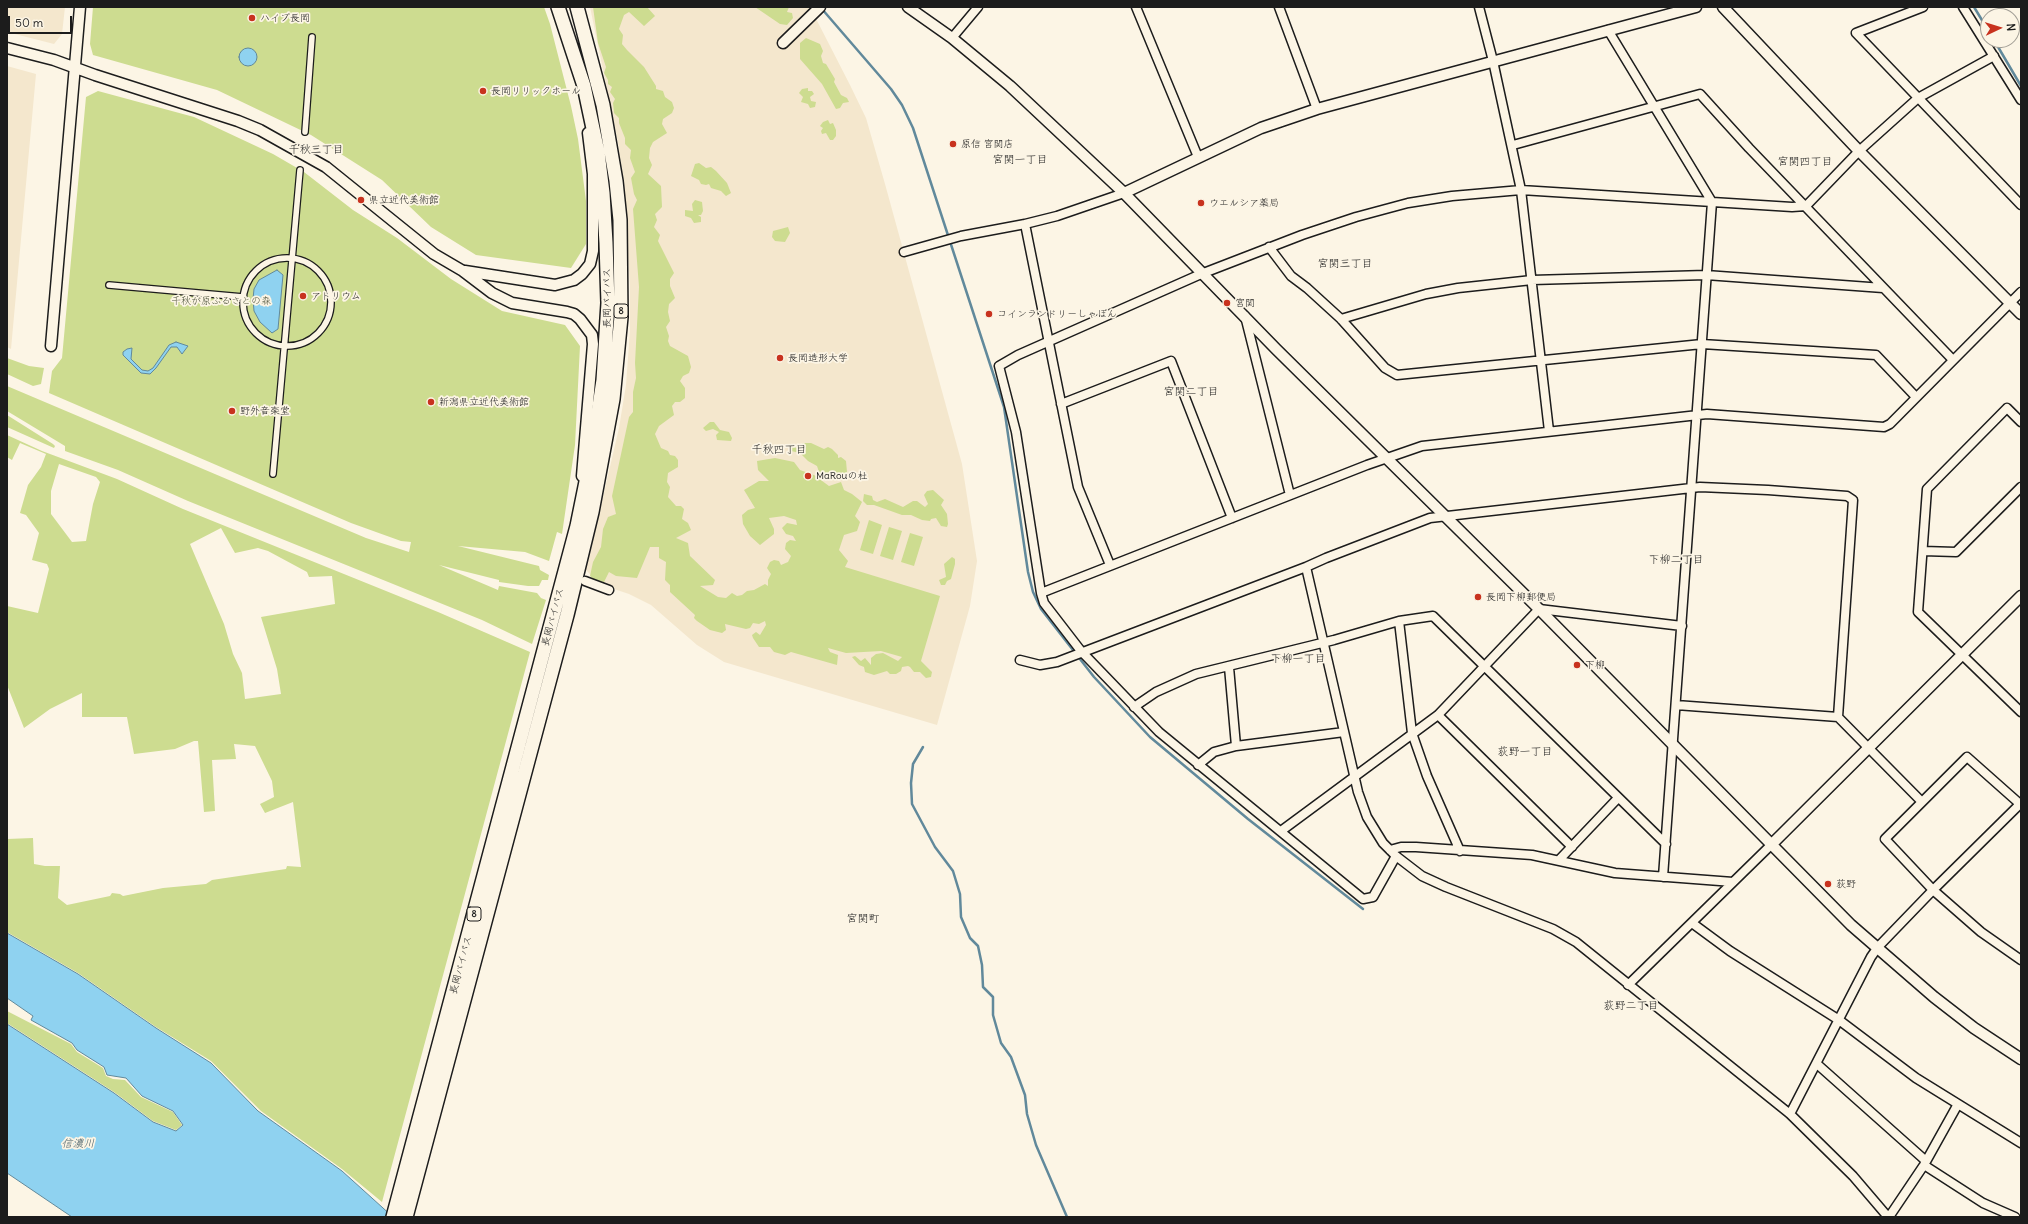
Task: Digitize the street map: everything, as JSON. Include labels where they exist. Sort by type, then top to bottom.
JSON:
[{"type":"highway","name":"長岡バイパス","points":[[406,1217],[561,613],[592,452],[603,380],[608,303],[603,193],[598,152],[584,86],[558,7]]},
{"type":"highway","name":"長岡バイパス","points":[[393,1217],[561,613],[592,512],[613,399],[621,317],[620,220],[615,175],[603,105],[577,7]]},
{"type":"street","points":[[51,346],[80,7]]},
{"type":"street","points":[[783,43],[820,7]]},
{"type":"street","points":[[908,7],[952,38],[1016,91],[1124,193],[1202,274],[1539,609],[1673,746],[1851,924],[1934,997],[1980,1032],[2021,1059]]},
{"type":"street","points":[[952,38],[978,7]]},
{"type":"street","points":[[1136,7],[1198,157]]},
{"type":"street","points":[[1279,7],[1317,109]]},
{"type":"street","points":[[1479,7],[1513,145],[1521,190],[1549,432]]},
{"type":"street","points":[[904,252],[961,236],[1025,224],[1057,216],[1124,193],[1261,128],[1317,109],[1696,7]]},
{"type":"street","points":[[1723,7],[1859,151],[2021,314]]},
{"type":"street","points":[[1923,7],[1856,33],[2021,205]]},
{"type":"street","points":[[1963,7],[2021,100]]},
{"type":"street","points":[[1608,30],[1712,202],[1698,415],[1663,877]]},
{"type":"street","points":[[305,132],[312,37]]},
{"type":"street","points":[[7,48],[54,60],[238,121],[276,138],[326,167],[434,254],[463,271],[492,293],[512,303],[574,314],[580,319],[592,335],[581,504]]},
{"type":"street","points":[[1396,856],[1373,897],[1363,899],[1159,732],[1082,651],[1044,603],[1041,593],[1016,432],[999,366],[1048,341],[1202,274],[1269,247],[1356,217],[1408,203],[1452,196],[1521,190],[1594,196],[1792,207],[1806,206],[1859,151],[1918,98],[1994,56]]},
{"type":"street","points":[[463,271],[555,285],[574,280],[582,274],[590,264],[593,251],[594,174],[584,110],[584,86]]},
{"type":"street","points":[[1513,145],[1700,94],[1749,148],[1953,360]]},
{"type":"street","points":[[273,474],[300,170]]},
{"type":"street","points":[[1025,224],[1078,487],[1110,565]]},
{"type":"street","points":[[1269,247],[1291,276],[1307,288],[1341,320],[1385,368],[1397,375],[1702,344],[1876,355],[1916,397]]},
{"type":"street","points":[[292,257],[304,260],[314,266],[322,275],[329,290],[331,307],[326,323],[315,337],[307,342],[284,347],[274,345],[250,327],[246,319],[243,297],[248,283],[260,267],[278,259],[292,257]]},
{"type":"street","points":[[1341,320],[1426,294],[1458,288],[1532,280],[1706,275],[1883,288]]},
{"type":"street","points":[[108,285],[243,297]]},
{"type":"street","points":[[1041,593],[1290,495],[1386,458],[1422,446],[1707,414],[1880,428],[1890,424],[2021,292]]},
{"type":"street","points":[[1245,316],[1290,495]]},
{"type":"street","points":[[1061,404],[1172,361],[1232,518]]},
{"type":"street","points":[[2019,707],[1918,612],[1928,489],[2007,408],[2021,422]]},
{"type":"street","points":[[1020,660],[1046,665],[1071,657],[1082,651],[1306,568],[1326,558],[1422,520],[1443,515],[1692,487],[1847,496],[1853,500],[1838,717]]},
{"type":"street","points":[[1923,551],[1956,552],[2021,487]]},
{"type":"street","points":[[1306,568],[1354,776],[1367,817],[1379,837],[1396,856],[1422,876],[1553,929],[1576,942],[1790,1114],[1853,1176],[1889,1217],[1925,1163],[1958,1104]]},
{"type":"street","points":[[585,581],[609,590]]},
{"type":"street","points":[[1628,985],[2021,596]]},
{"type":"street","points":[[1539,609],[1682,626]]},
{"type":"street","points":[[1281,831],[1438,714],[1539,609]]},
{"type":"street","points":[[1134,707],[1156,692],[1183,678],[1323,643],[1399,621],[1433,616],[1666,844]]},
{"type":"street","points":[[1399,621],[1412,733],[1427,776],[1460,851]]},
{"type":"street","points":[[1229,667],[1236,746]]},
{"type":"street","points":[[1676,705],[1838,717],[1922,802]]},
{"type":"street","points":[[1438,714],[1572,847]]},
{"type":"street","points":[[1198,765],[1214,752],[1236,746],[1344,732]]},
{"type":"street","points":[[1790,1114],[1871,957],[1878,947],[1933,890],[2020,804],[1967,758],[1885,840],[1933,890],[1981,932],[2021,960]]},
{"type":"street","points":[[1559,860],[1618,798]]},
{"type":"street","points":[[1390,850],[1409,847],[1532,855],[1615,873],[1733,882]]},
{"type":"street","points":[[1692,923],[1730,951],[1839,1020],[1916,1078],[2021,1143]]},
{"type":"street","points":[[1817,1064],[1925,1163],[1982,1203],[2015,1217]]},
{"type":"shaded area","points":[[7,7],[65,7],[62,34],[54,44],[7,32]]},
{"type":"shaded area","name":"長岡造形大学","points":[[590,7],[810,7],[866,118],[962,464],[977,561],[970,606],[937,725],[724,662],[697,645],[651,605],[629,594],[599,584],[586,570],[619,428],[626,385],[630,331],[630,286],[624,189],[618,142]]},
{"type":"shaded area","points":[[7,66],[36,74],[11,349],[7,347]]},
{"type":"green space","points":[[93,7],[544,7],[550,24],[578,139],[586,201],[586,244],[571,268],[476,255],[431,227],[382,180],[311,135],[217,90],[93,55],[90,44]]},
{"type":"green space","points":[[593,7],[647,7],[655,16],[644,26],[629,12],[624,15],[619,29],[623,35],[622,44],[644,67],[656,86],[656,89],[663,91],[665,97],[672,102],[674,108],[672,113],[663,119],[662,124],[667,133],[653,142],[650,148],[649,158],[652,165],[648,174],[661,186],[662,207],[655,214],[657,220],[654,227],[660,235],[658,241],[674,273],[670,279],[670,286],[675,298],[669,304],[668,312],[670,321],[666,327],[669,336],[668,341],[670,346],[688,356],[691,367],[689,373],[683,376],[680,381],[685,388],[685,398],[680,402],[675,402],[672,406],[674,415],[659,426],[655,434],[661,448],[668,451],[670,455],[675,456],[678,460],[678,467],[668,473],[667,482],[670,487],[668,497],[676,506],[681,506],[684,509],[682,519],[688,523],[691,530],[676,538],[688,543],[690,556],[715,580],[713,585],[700,586],[718,597],[726,598],[732,593],[737,596],[742,595],[747,591],[754,590],[765,584],[768,586],[768,580],[771,574],[767,568],[770,562],[774,560],[779,561],[781,565],[788,562],[791,556],[785,549],[786,543],[790,540],[796,541],[793,536],[786,534],[782,528],[787,523],[797,525],[796,520],[784,516],[769,518],[774,529],[774,534],[760,545],[750,536],[743,524],[742,515],[748,510],[755,508],[744,490],[759,481],[769,481],[758,470],[757,461],[775,458],[794,462],[800,470],[814,475],[829,486],[841,482],[844,490],[862,502],[855,516],[860,522],[857,531],[844,535],[839,550],[848,561],[845,567],[940,596],[921,661],[932,672],[931,677],[926,678],[920,672],[914,672],[908,666],[902,667],[901,671],[896,674],[890,674],[887,671],[874,675],[865,672],[864,667],[859,665],[852,657],[855,656],[861,661],[865,658],[871,665],[871,658],[876,654],[883,653],[898,661],[902,657],[881,651],[846,653],[828,648],[830,652],[838,655],[837,665],[791,652],[785,655],[774,652],[770,647],[759,647],[752,635],[756,632],[760,635],[766,625],[765,621],[759,624],[753,623],[750,628],[746,629],[725,624],[726,630],[722,633],[710,630],[697,621],[694,618],[695,615],[670,592],[670,585],[665,580],[666,562],[659,558],[659,547],[650,547],[637,578],[616,576],[609,572],[604,582],[594,580],[590,576],[593,562],[601,547],[603,529],[608,517],[616,514],[612,496],[629,417],[633,412],[633,392],[636,378],[635,363],[639,287],[633,209],[637,200],[634,194],[631,178],[635,172],[630,158],[631,150],[625,144],[625,138],[619,123],[619,118],[614,113],[613,103],[615,99],[610,92],[612,87],[608,84],[608,80],[604,73],[606,67],[598,43]]},
{"type":"green space","points":[[755,7],[789,7],[787,12],[792,13],[793,18],[787,25],[780,24]]},
{"type":"green space","points":[[806,38],[820,44],[823,51],[821,56],[823,63],[826,64],[835,79],[834,82],[841,95],[847,98],[849,102],[843,103],[840,108],[836,109],[822,84],[800,59],[800,43]]},
{"type":"green space","points":[[808,88],[808,91],[812,91],[814,94],[810,97],[811,101],[816,102],[815,107],[810,108],[808,104],[801,102],[803,97],[799,93],[802,89]]},
{"type":"green space","name":"千秋が原ふるさとの森","points":[[98,91],[194,117],[273,154],[304,172],[353,210],[397,238],[451,279],[502,311],[565,325],[580,346],[575,445],[562,534],[557,532],[549,561],[525,552],[458,546],[539,566],[540,570],[549,575],[548,580],[542,580],[539,586],[528,586],[499,582],[499,580],[439,565],[498,590],[499,586],[537,593],[541,598],[546,600],[532,644],[482,620],[188,501],[118,470],[65,451],[65,446],[7,411],[7,386],[366,538],[409,552],[411,542],[401,541],[351,523],[49,393],[52,371],[62,358],[86,97]]},
{"type":"green space","points":[[828,120],[830,124],[833,123],[836,130],[836,136],[833,140],[830,140],[826,133],[822,134],[821,131],[823,128],[820,126],[823,122]]},
{"type":"green space","points":[[699,163],[706,168],[711,167],[716,171],[727,183],[731,193],[726,196],[721,191],[711,188],[709,184],[701,184],[699,180],[691,176],[695,164]]},
{"type":"green space","points":[[695,200],[702,202],[703,211],[701,215],[698,215],[701,217],[701,222],[694,223],[691,218],[685,216],[685,210],[693,211],[692,204]]},
{"type":"green space","points":[[788,227],[790,233],[785,242],[775,241],[772,237],[773,231]]},
{"type":"green space","points":[[7,358],[29,366],[44,368],[41,384],[33,386],[7,374]]},
{"type":"green space","points":[[7,415],[53,444],[55,446],[54,448],[7,427]]},
{"type":"green space","points":[[710,422],[714,422],[720,430],[729,432],[732,438],[731,441],[717,440],[716,435],[719,432],[713,429],[706,431],[703,428]]},
{"type":"green space","points":[[7,435],[42,451],[117,479],[183,509],[438,612],[530,652],[382,1202],[342,1169],[261,1111],[211,1061],[156,1027],[78,973],[7,932],[7,839],[33,838],[34,864],[60,866],[58,898],[67,905],[110,896],[112,893],[123,896],[163,888],[206,884],[212,880],[286,869],[287,866],[301,867],[293,802],[265,813],[260,804],[274,797],[272,781],[255,746],[234,744],[236,759],[212,760],[215,811],[204,812],[198,741],[194,741],[175,749],[134,754],[127,717],[82,717],[82,693],[50,709],[24,728],[7,685],[7,606],[38,613],[49,569],[47,564],[32,560],[39,533],[26,515],[20,513],[28,485],[41,467],[46,454],[20,443],[12,460],[7,457]],"holes":[[[59,464],[96,477],[100,482],[93,504],[86,541],[72,542],[51,514],[51,491]],[[221,528],[235,553],[258,548],[268,551],[307,572],[309,577],[332,576],[335,604],[261,617],[277,669],[281,694],[245,699],[242,673],[233,654],[224,624],[190,544]]]},
{"type":"green space","points":[[803,443],[811,443],[824,449],[828,447],[832,449],[838,455],[838,458],[841,457],[846,461],[847,472],[842,476],[819,472],[817,466],[808,461],[800,453],[791,451],[791,446],[797,448]]},
{"type":"green space","points":[[933,490],[944,500],[941,505],[947,514],[947,527],[941,526],[936,518],[931,519],[930,521],[922,520],[911,515],[902,515],[874,505],[867,505],[863,501],[864,494],[872,496],[873,500],[877,502],[885,499],[903,507],[913,501],[917,501],[925,507],[928,504],[924,495],[927,491]]},
{"type":"green space","points":[[869,520],[882,525],[873,554],[860,550]]},
{"type":"green space","points":[[889,527],[902,531],[893,560],[880,556]]},
{"type":"green space","points":[[910,533],[923,537],[914,566],[901,562]]},
{"type":"green space","points":[[952,557],[955,559],[955,564],[951,579],[947,581],[945,585],[941,585],[939,580],[946,577],[944,564]]},
{"type":"green space","points":[[7,1011],[71,1044],[77,1052],[103,1068],[106,1076],[113,1079],[125,1080],[141,1097],[173,1112],[182,1125],[176,1130],[153,1121],[114,1092],[7,1023]]},
{"type":"water","points":[[248,48],[254,51],[257,57],[254,63],[248,66],[242,63],[239,57],[242,51]]},
{"type":"water","points":[[277,270],[283,275],[278,329],[272,333],[260,322],[254,311],[253,299],[254,289],[259,280]]},
{"type":"water","points":[[176,342],[188,346],[182,354],[177,347],[171,347],[150,374],[141,373],[123,355],[123,352],[132,348],[131,359],[142,370],[148,371],[153,368],[169,345]]},
{"type":"water","name":"信濃川","points":[[7,933],[78,974],[156,1028],[211,1063],[258,1111],[342,1171],[393,1217],[72,1217],[7,1173],[7,1024],[114,1093],[153,1122],[176,1131],[183,1125],[173,1111],[142,1096],[126,1078],[107,1075],[104,1067],[77,1050],[72,1043],[31,1020],[33,1016],[7,998]]},
{"type":"waterway","points":[[1974,7],[1980,17]]},
{"type":"waterway","points":[[822,9],[891,89],[902,105],[913,128],[1004,407],[1028,572],[1033,592],[1041,609],[1094,677],[1150,737],[1248,819],[1363,909]]},
{"type":"waterway","points":[[1999,48],[2021,86]]},
{"type":"waterway","points":[[923,747],[913,764],[911,783],[912,804],[935,847],[953,871],[960,894],[961,917],[970,938],[978,946],[982,965],[983,987],[993,997],[993,1015],[1001,1043],[1011,1057],[1025,1095],[1027,1114],[1036,1145],[1067,1217]]},
{"type":"place","name":"ハイブ長岡","points":[[252,18]]},
{"type":"place","name":"長岡リリックホール","points":[[483,91]]},
{"type":"place","name":"原信 宮関店","points":[[953,144]]},
{"type":"place","name":"県立近代美術館","points":[[361,200]]},
{"type":"place","name":"ウエルシア薬局","points":[[1201,203]]},
{"type":"place","name":"アトリウム","points":[[303,296]]},
{"type":"place","name":"宮関","points":[[1227,303]]},
{"type":"place","name":"コインランドリーしゃぼん","points":[[989,314]]},
{"type":"place","name":"長岡造形大学","points":[[780,358]]},
{"type":"place","name":"新潟県立近代美術館","points":[[431,402]]},
{"type":"place","name":"野外音楽堂","points":[[232,411]]},
{"type":"place","name":"MaRouの杜","points":[[808,476]]},
{"type":"place","name":"長岡下柳郵便局","points":[[1478,597]]},
{"type":"place","name":"下柳","points":[[1577,665]]},
{"type":"place","name":"荻野","points":[[1828,884]]},
{"type":"district","name":"千秋三丁目","points":[[316,150]]},
{"type":"district","name":"宮関一丁目","points":[[1020,160]]},
{"type":"district","name":"宮関四丁目","points":[[1805,162]]},
{"type":"district","name":"宮関三丁目","points":[[1345,264]]},
{"type":"district","name":"宮関二丁目","points":[[1191,392]]},
{"type":"district","name":"千秋四丁目","points":[[779,450]]},
{"type":"district","name":"下柳二丁目","points":[[1676,560]]},
{"type":"district","name":"下柳一丁目","points":[[1298,659]]},
{"type":"district","name":"荻野一丁目","points":[[1525,752]]},
{"type":"district","name":"宮関町","points":[[863,919]]},
{"type":"district","name":"荻野二丁目","points":[[1631,1006]]}]
